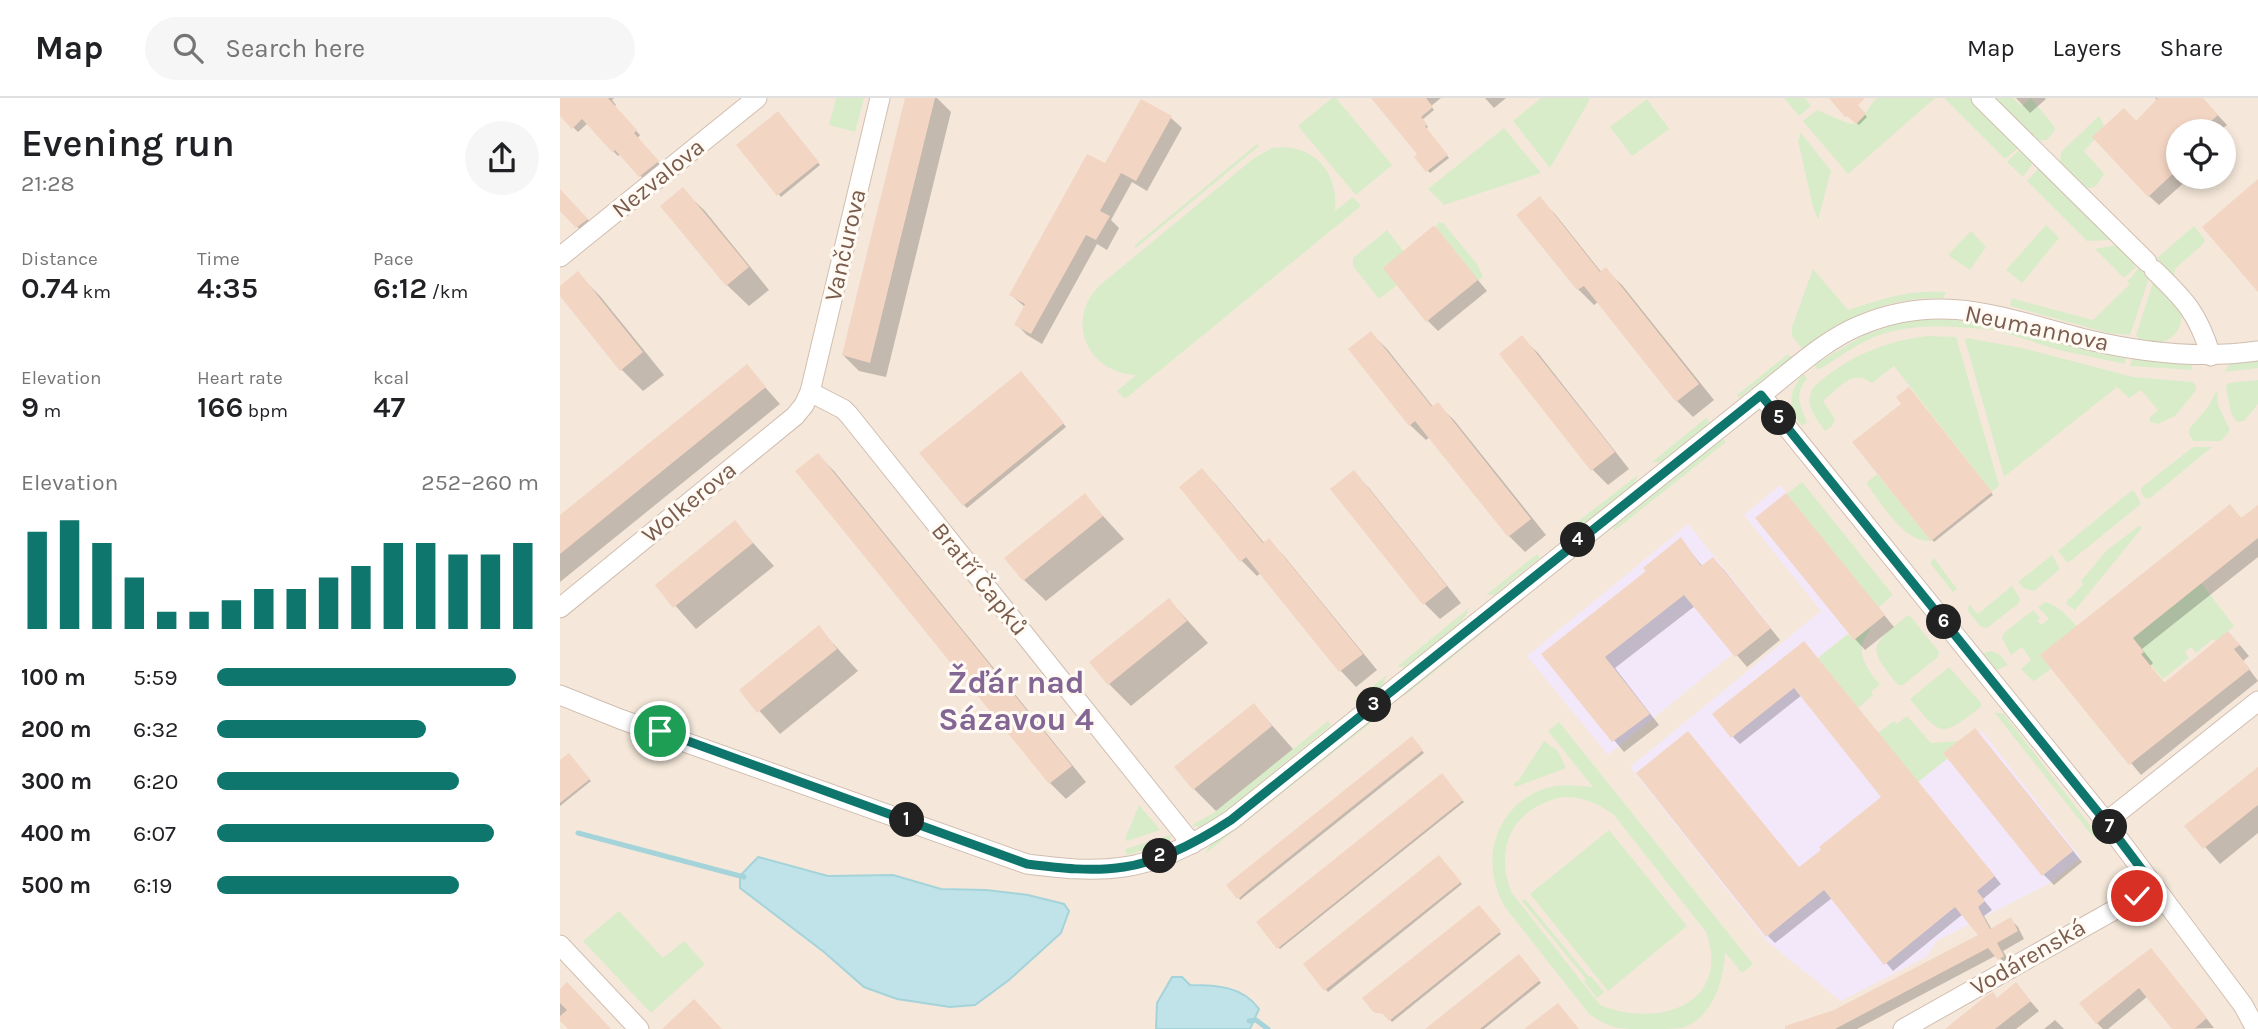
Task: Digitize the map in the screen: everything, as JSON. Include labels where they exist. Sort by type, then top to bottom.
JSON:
[{"type":"street","name":"Nezvalova","points":[[560,257],[757,98]]},
{"type":"street","name":"Vančurova","points":[[810,392],[880,98]]},
{"type":"street","points":[[1981,98],[2192,309],[2202,326],[2211,356]]},
{"type":"street","name":"Neumannova","points":[[560,695],[620,719],[1027,864],[1075,869],[1125,867],[1192,844],[1231,820],[1761,395],[1829,343],[1858,326],[1909,310],[1952,309],[2003,316],[2129,348],[2211,356],[2258,352]]},
{"type":"street","name":"Wolkerova","points":[[560,608],[795,416],[810,392]]},
{"type":"street","name":"Bratří Čapků","points":[[810,392],[844,409],[1192,844]]},
{"type":"street","points":[[1761,395],[2106,822],[2257,1025]]},
{"type":"street","points":[[2106,822],[2258,701]]},
{"type":"street","name":"Vodárenská","points":[[1903,1029],[2155,887]]},
{"type":"street","points":[[560,945],[639,1029]]},
{"type":"shaded area","points":[[560,98],[2258,98],[2258,1029],[560,1029]]},
{"type":"shaded area","points":[[1780,485],[1878,608],[1818,658],[1918,782],[1982,731],[2081,858],[2050,883],[1937,941],[1926,957],[1841,1001],[1767,941],[1630,767],[1821,611],[1744,515]]},
{"type":"shaded area","points":[[1688,524],[1769,624],[1608,755],[1527,656]]},
{"type":"green space","points":[[836,98],[864,98],[855,132],[829,125]]},
{"type":"green space","points":[[1332,98],[1336,98],[1392,165],[1356,195],[1298,126]]},
{"type":"green space","points":[[1541,98],[1589,98],[1550,168],[1513,121]]},
{"type":"green space","points":[[1784,98],[1805,98],[1811,106],[1799,116]]},
{"type":"green space","points":[[1877,98],[1935,98],[1848,174],[1803,121],[1817,110],[1856,124]]},
{"type":"green space","points":[[1944,98],[1971,98],[2019,147],[2005,159]]},
{"type":"green space","points":[[1994,98],[2013,98],[2021,106],[2031,98],[2055,130],[2047,140],[2036,141]]},
{"type":"green space","points":[[1647,99],[1669,129],[1632,156],[1610,127]]},
{"type":"green space","points":[[2099,116],[2104,126],[2093,136],[2095,139],[2084,151],[2104,174],[2096,186],[2085,190],[2060,162],[2061,152]]},
{"type":"green space","points":[[1504,128],[1541,173],[1444,205],[1428,189]]},
{"type":"green space","points":[[1801,133],[1831,171],[1818,220],[1798,141]]},
{"type":"green space","points":[[1257,144],[1259,146],[1136,248],[1134,246]]},
{"type":"green space","points":[[1283,147],[1307,153],[1324,167],[1333,187],[1335,211],[1353,197],[1361,206],[1125,399],[1117,391],[1136,375],[1119,372],[1094,355],[1086,342],[1083,328],[1089,299],[1100,285],[1253,159],[1272,148]]},
{"type":"green space","points":[[2021,148],[2034,162],[2023,177],[2007,162]]},
{"type":"green space","points":[[2040,167],[2112,240],[2087,241],[2027,181]]},
{"type":"green space","points":[[1438,222],[1443,223],[1477,264],[1483,277],[1478,280],[1436,227]]},
{"type":"green space","points":[[2046,225],[2059,238],[2022,283],[2006,270]]},
{"type":"green space","points":[[2194,226],[2205,240],[2204,243],[2175,269],[2174,277],[2157,258]]},
{"type":"green space","points":[[1387,230],[1404,252],[1397,285],[1379,299],[1353,266],[1353,258]]},
{"type":"green space","points":[[1971,231],[1986,247],[1970,270],[1948,255]]},
{"type":"green space","points":[[2117,245],[2136,267],[2124,278],[2095,249]]},
{"type":"green space","points":[[2139,268],[2149,278],[2130,335],[2108,333],[2010,306],[2011,298],[2093,320],[2130,284],[2127,282]]},
{"type":"green space","points":[[1813,269],[1848,310],[1908,293],[1946,292],[1943,298],[1903,301],[1868,311],[1835,327],[1802,349],[1792,336],[1792,327]]},
{"type":"green space","points":[[2154,280],[2181,310],[2182,315],[2175,334],[2162,342],[2139,339],[2136,335]]},
{"type":"green space","points":[[1913,318],[1988,322],[1996,326],[1995,330],[1916,327],[1885,333],[1863,342],[1818,370],[1814,365],[1864,335]]},
{"type":"green space","points":[[2004,325],[2093,352],[2125,358],[2125,364],[2059,350],[2002,332]]},
{"type":"green space","points":[[1928,336],[1956,337],[1999,485],[1992,492],[1894,366],[1872,383],[1865,379],[1852,379],[1823,401],[1835,419],[1832,426],[1825,431],[1812,411],[1812,389],[1837,369],[1881,347]]},
{"type":"green space","points":[[1967,338],[2022,348],[2133,377],[2192,382],[2196,385],[2196,390],[2175,416],[2158,424],[2150,422],[2150,417],[2158,410],[2141,390],[2129,398],[2117,387],[2004,477],[1965,340]]},
{"type":"green space","points":[[1787,355],[1793,357],[1739,398],[1737,395]]},
{"type":"green space","points":[[2132,359],[2190,362],[2193,370],[2130,366]]},
{"type":"green space","points":[[2258,361],[2258,368],[2224,372],[2230,364]]},
{"type":"green space","points":[[1804,374],[1807,379],[1799,395],[1807,422],[1802,426],[1794,413],[1791,399],[1795,386]]},
{"type":"green space","points":[[2258,380],[2258,404],[2244,421],[2237,422],[2231,413],[2226,387],[2228,383]]},
{"type":"green space","points":[[2217,390],[2218,405],[2230,430],[2221,441],[2194,441],[2189,435],[2189,429],[2208,407]]},
{"type":"green space","points":[[1706,418],[1710,423],[1661,463],[1652,462]]},
{"type":"green space","points":[[1722,438],[1726,442],[1614,531],[1613,525]]},
{"type":"green space","points":[[2193,447],[2212,447],[2150,498],[2145,498],[2141,488]]},
{"type":"green space","points":[[1877,474],[1931,541],[1911,535],[1894,520],[1866,483]]},
{"type":"green space","points":[[1638,475],[1633,486],[1579,528],[1568,529]]},
{"type":"green space","points":[[1802,482],[1893,595],[1878,608],[1787,494]]},
{"type":"green space","points":[[2134,491],[2141,504],[2068,563],[2058,551]]},
{"type":"green space","points":[[2139,526],[2142,528],[2075,610],[2066,604],[2107,550]]},
{"type":"green space","points":[[1537,554],[1540,558],[1494,595],[1486,595]]},
{"type":"green space","points":[[2052,555],[2060,569],[2034,591],[2023,588],[2018,582]]},
{"type":"green space","points":[[1934,558],[1957,589],[1953,592],[1930,563]]},
{"type":"green space","points":[[2201,583],[2234,626],[2196,653],[2191,647],[2185,652],[2189,658],[2163,679],[2142,655],[2145,652],[2133,638]]},
{"type":"green space","points":[[2012,586],[2020,598],[2019,603],[1987,628],[1981,627],[1968,611],[1969,604],[1978,614]]},
{"type":"green space","points":[[2046,602],[2063,612],[2077,627],[2040,655],[2051,669],[2033,681],[2021,669],[2031,660],[2022,647],[2011,655],[2002,638],[2004,633],[2033,610],[2040,618],[2037,620],[2041,625],[2049,619],[2038,607]]},
{"type":"green space","points":[[1469,608],[1460,623],[1443,639],[1410,665],[1398,666]]},
{"type":"green space","points":[[1910,616],[1939,652],[1938,657],[1903,685],[1898,685],[1881,662],[1877,648],[1885,634]]},
{"type":"green space","points":[[1487,626],[1491,626],[1403,697],[1404,693]]},
{"type":"green space","points":[[1871,626],[1863,643],[1862,655],[1866,666],[1880,685],[1871,691],[1873,695],[1858,708],[1818,658],[1848,634],[1854,640]]},
{"type":"green space","points":[[1992,651],[2000,655],[2008,665],[1995,671],[1979,654]]},
{"type":"green space","points":[[1949,667],[1981,703],[1981,707],[1958,724],[1942,729],[1929,721],[1910,699]]},
{"type":"green space","points":[[1387,675],[1381,688],[1359,705],[1355,700]]},
{"type":"green space","points":[[1391,707],[1205,854],[1209,846]]},
{"type":"green space","points":[[1994,712],[2004,714],[2093,829],[2093,837]]},
{"type":"green space","points":[[1907,716],[1931,743],[1958,741],[1943,753],[1947,759],[1918,782],[1878,733],[1894,721],[1897,724]]},
{"type":"green space","points":[[1328,721],[1331,725],[1219,817],[1201,828],[1192,825],[1215,812]]},
{"type":"green space","points":[[1559,722],[1753,964],[1742,973],[1725,952],[1715,997],[1702,1016],[1693,1023],[1682,1028],[1627,1029],[1597,1019],[1589,1014],[1505,907],[1497,889],[1493,851],[1506,817],[1534,793],[1554,786],[1593,787],[1548,731]],"holes":[[[1569,797],[1583,799],[1614,815],[1706,932],[1711,957],[1709,977],[1699,993],[1684,1004],[1666,1011],[1645,1014],[1622,1012],[1600,1005],[1512,893],[1505,860],[1512,832],[1531,810],[1545,802]]]},
{"type":"green space","points":[[1544,741],[1558,751],[1566,768],[1515,787],[1514,783]]},
{"type":"green space","points":[[1139,805],[1160,830],[1127,841],[1125,839]]},
{"type":"green space","points":[[1609,830],[1687,926],[1608,991],[1530,894]]},
{"type":"green space","points":[[1171,835],[1170,841],[1165,844],[1127,855],[1125,849]]},
{"type":"green space","points":[[1525,899],[1604,992],[1597,998],[1584,982],[1586,979],[1522,901]]},
{"type":"green space","points":[[619,911],[663,958],[684,941],[705,964],[651,1013],[583,941]]},
{"type":"water","points":[[758,857],[828,876],[893,875],[941,889],[1028,895],[1064,904],[1069,911],[1061,933],[1009,980],[975,1005],[950,1007],[897,999],[864,987],[824,952],[740,888],[740,876]]},
{"type":"water","points":[[1172,977],[1182,977],[1190,985],[1228,988],[1253,1001],[1259,1009],[1250,1029],[1156,1029],[1157,1003]]},
{"type":"building","points":[[560,98],[608,98],[637,130],[634,133],[659,161],[639,177],[582,119],[572,129],[560,116]]},
{"type":"building","points":[[905,98],[935,98],[870,363],[842,355]]},
{"type":"building","points":[[1371,98],[1426,98],[1433,107],[1421,117],[1448,155],[1426,172],[1414,157],[1417,154]]},
{"type":"building","points":[[1829,98],[1865,98],[1858,105],[1866,114],[1856,124],[1845,117]]},
{"type":"building","points":[[2158,98],[2203,98],[2218,115],[2214,119],[2166,119],[2166,180],[2148,197],[2092,137],[2124,108],[2136,121]]},
{"type":"building","points":[[1141,99],[1172,116],[1136,181],[1121,173],[1100,211],[1110,216],[1096,240],[1086,235],[1031,334],[1014,325],[1025,304],[1009,295],[1087,154],[1105,163]]},
{"type":"building","points":[[778,111],[819,162],[777,196],[736,145]]},
{"type":"building","points":[[2258,179],[2258,292],[2202,227]]},
{"type":"building","points":[[683,187],[749,267],[726,286],[660,206]]},
{"type":"building","points":[[560,189],[588,219],[576,228],[560,211]]},
{"type":"building","points":[[1540,196],[1600,272],[1606,267],[1699,384],[1676,402],[1584,286],[1577,290],[1516,215]]},
{"type":"building","points":[[1433,226],[1478,280],[1426,322],[1383,268]]},
{"type":"building","points":[[578,271],[643,352],[620,371],[560,296],[560,286]]},
{"type":"building","points":[[1371,331],[1432,407],[1438,402],[1531,519],[1508,537],[1415,421],[1409,426],[1348,349]]},
{"type":"building","points":[[1522,335],[1615,452],[1591,471],[1499,354]]},
{"type":"building","points":[[747,364],[766,387],[560,554],[560,515]]},
{"type":"building","points":[[1021,371],[1064,423],[963,506],[919,453]]},
{"type":"building","points":[[1909,387],[1992,492],[1931,541],[1852,442],[1901,404],[1896,397]]},
{"type":"building","points":[[818,453],[1072,766],[1049,784],[795,471]]},
{"type":"building","points":[[1202,468],[1263,543],[1269,538],[1363,654],[1339,672],[1246,557],[1240,562],[1179,487]]},
{"type":"building","points":[[1354,470],[1447,586],[1423,605],[1330,489]]},
{"type":"building","points":[[1085,493],[1103,516],[1023,581],[1004,558]]},
{"type":"building","points":[[1786,493],[1885,615],[1854,640],[1755,518]]},
{"type":"building","points":[[2230,504],[2241,518],[2258,505],[2258,538],[2133,638],[2144,652],[2141,654],[2164,683],[2228,631],[2240,645],[2234,649],[2250,669],[2129,765],[2040,655]]},
{"type":"building","points":[[735,520],[753,543],[673,608],[655,585]]},
{"type":"building","points":[[1681,537],[1701,566],[1713,557],[1771,628],[1735,657],[1684,595],[1605,657],[1650,714],[1612,742],[1541,654],[1646,571],[1643,568]]},
{"type":"building","points":[[1169,598],[1187,621],[1108,685],[1089,662]]},
{"type":"building","points":[[819,625],[837,649],[757,713],[739,690]]},
{"type":"building","points":[[1804,641],[1995,876],[1977,891],[1985,901],[1978,907],[1990,929],[2011,917],[2018,931],[1997,943],[2004,956],[1998,960],[1988,948],[1835,1029],[1785,1029],[1785,1026],[1834,1010],[1978,935],[1955,907],[1884,965],[1824,890],[1766,937],[1636,773],[1688,731],[1799,867],[1821,850],[1819,847],[1881,797],[1794,688],[1731,738],[1712,714]]},
{"type":"building","points":[[1254,703],[1272,726],[1193,790],[1174,767]]},
{"type":"building","points":[[1975,728],[2073,851],[2042,876],[1943,753]]},
{"type":"building","points":[[1412,736],[1423,750],[1237,899],[1226,885]]},
{"type":"building","points":[[569,753],[590,779],[560,803],[560,760]]},
{"type":"building","points":[[2258,767],[2258,805],[2203,849],[2184,826]]},
{"type":"building","points":[[1442,773],[1463,800],[1277,949],[1256,922]]},
{"type":"building","points":[[1439,855],[1461,882],[1324,991],[1303,964]]},
{"type":"building","points":[[1479,905],[1501,931],[1389,1021],[1383,1014],[1373,1012],[1362,998]]},
{"type":"building","points":[[2151,948],[2207,1018],[2194,1029],[2172,1029],[2139,988],[2096,1024],[2079,1003]]},
{"type":"building","points":[[1519,954],[1540,980],[1480,1029],[1425,1029]]},
{"type":"building","points":[[567,982],[611,1029],[568,1029],[560,1021],[560,1016],[567,1010],[560,1003],[560,989]]},
{"type":"building","points":[[2016,982],[2031,1001],[1995,1029],[1945,1029],[1986,996],[1993,992],[1997,998]]},
{"type":"building","points":[[694,999],[722,1029],[662,1029]]},
{"type":"building","points":[[1558,1003],[1579,1029],[1524,1029],[1545,1013]]},
{"type":"waterway","points":[[578,833],[744,877]]},
{"type":"waterway","points":[[1249,1021],[1256,1020],[1268,1029]]},
{"type":"district","name":"Žďár nad Sázavou 4","points":[[1016,700]]},
{"type":"route","points":[[660,731],[1027,864],[1075,869],[1125,867],[1158,857],[1192,844],[1231,820],[1761,395],[2106,822],[2155,887],[2137,896]]}]
